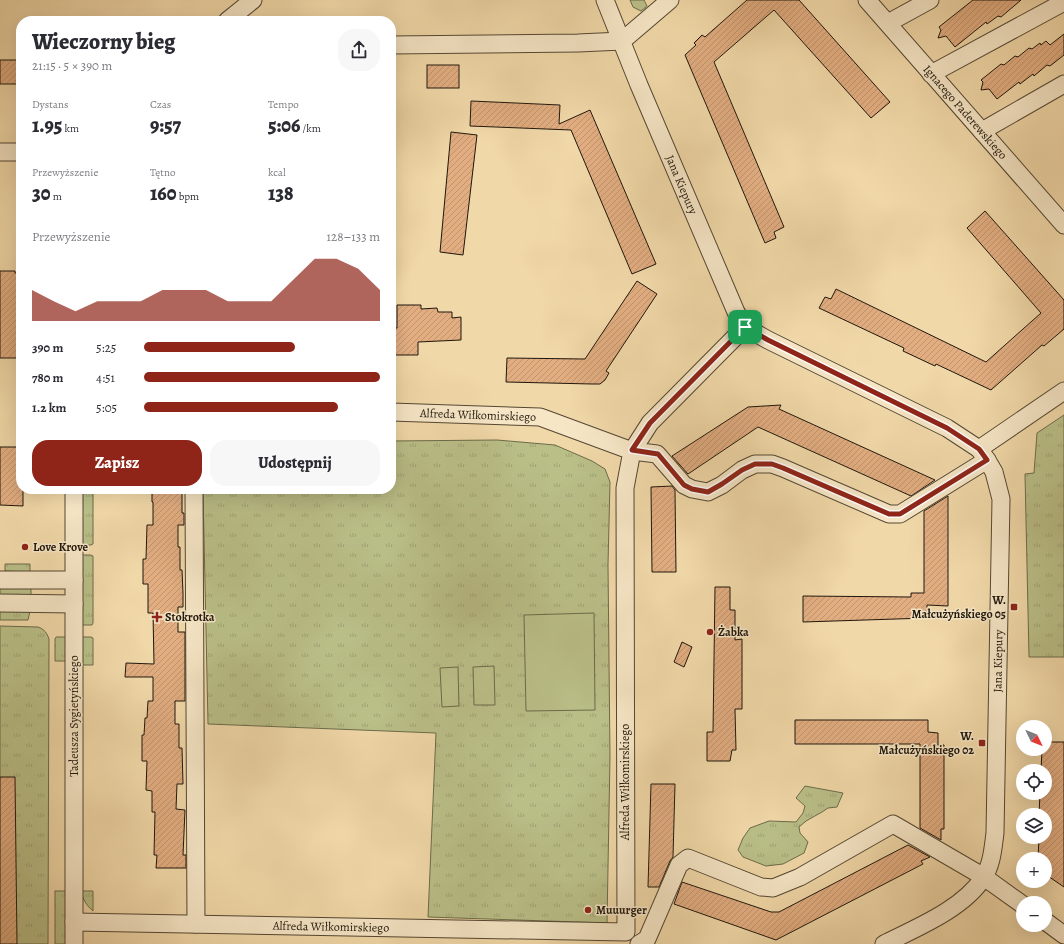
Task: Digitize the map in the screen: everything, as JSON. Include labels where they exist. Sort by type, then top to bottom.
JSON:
[{"type":"street","name":"Jana Kiepury","points":[[605,0],[731,300],[745,327]]},
{"type":"street","points":[[396,45],[578,43],[622,41],[670,0]]},
{"type":"street","name":"Ignacego Paderewskiego","points":[[867,0],[1064,224]]},
{"type":"street","points":[[888,23],[930,0]]},
{"type":"street","points":[[233,16],[251,1]]},
{"type":"street","points":[[245,16],[245,12],[251,1]]},
{"type":"street","points":[[931,74],[1064,2]]},
{"type":"street","points":[[982,131],[1064,84]]},
{"type":"street","points":[[0,152],[16,152]]},
{"type":"street","points":[[983,455],[947,428],[745,327],[650,423],[632,450],[658,454],[684,485],[692,489],[708,492],[742,470],[755,464],[772,464],[889,514],[900,514],[983,455],[1064,391]]},
{"type":"street","name":"Alfreda Wiłkomirskiego","points":[[74,922],[626,932],[625,488],[632,450],[540,417],[396,412]]},
{"type":"street","name":"Jana Kiepury","points":[[884,944],[948,911],[970,893],[984,877],[991,858],[995,833],[1001,499],[994,472],[983,455]]},
{"type":"street","name":"Tadeusza Sygietyńskiego","points":[[74,494],[74,944]]},
{"type":"street","points":[[194,494],[196,924]]},
{"type":"street","points":[[0,580],[74,580]]},
{"type":"street","points":[[0,604],[74,604]]},
{"type":"street","points":[[626,932],[646,942],[679,864],[688,858],[761,887],[773,888],[800,877],[893,824],[984,877],[1016,900]]},
{"type":"street","points":[[1052,926],[1064,935]]},
{"type":"green space","points":[[630,0],[644,0],[647,6],[641,11],[633,7]]},
{"type":"green space","points":[[1064,415],[1064,657],[1029,657],[1025,474],[1034,473],[1037,433]]},
{"type":"green space","points":[[497,440],[555,445],[592,461],[605,469],[610,482],[608,565],[610,757],[607,923],[428,917],[436,733],[208,724],[203,494],[396,494],[396,441]]},
{"type":"green space","points":[[82,494],[93,494],[93,544],[82,545]]},
{"type":"green space","points":[[82,555],[93,556],[92,625],[82,625]]},
{"type":"green space","points":[[5,564],[30,564],[30,572],[5,571]]},
{"type":"green space","points":[[0,588],[31,588],[31,596],[0,596]]},
{"type":"green space","points":[[0,611],[30,611],[28,620],[0,620]]},
{"type":"green space","points":[[594,613],[595,710],[526,711],[524,615]]},
{"type":"green space","points":[[0,626],[38,627],[45,632],[49,639],[48,944],[0,944]]},
{"type":"green space","points":[[56,637],[66,637],[66,661],[55,661]]},
{"type":"green space","points":[[82,637],[93,638],[93,665],[82,665]]},
{"type":"green space","points":[[494,666],[495,705],[474,705],[473,667]]},
{"type":"green space","points":[[458,667],[459,706],[442,707],[440,668]]},
{"type":"green space","points":[[805,786],[843,793],[837,807],[828,808],[799,827],[800,833],[808,842],[804,853],[783,864],[766,866],[743,857],[738,850],[743,838],[750,828],[769,821],[796,822],[803,813],[805,806],[796,798]]},
{"type":"green space","points":[[55,891],[66,891],[66,944],[55,944]]},
{"type":"green space","points":[[82,891],[93,891],[93,911],[85,902]]},
{"type":"building","points":[[747,0],[799,0],[890,102],[871,118],[774,10],[714,62],[784,227],[774,232],[776,238],[765,243],[685,55],[696,45],[694,43],[702,35],[705,37]]},
{"type":"building","points":[[973,0],[1021,0],[1001,17],[998,16],[987,24],[986,22],[955,47],[946,36],[938,38],[941,30],[939,27]]},
{"type":"building","points":[[1064,34],[1064,55],[1050,66],[1047,65],[1034,76],[1033,74],[1020,84],[1019,82],[997,99],[989,89],[981,90],[983,82],[981,80],[1001,64],[1004,65],[1015,56],[1018,57],[1029,48],[1032,49],[1040,43],[1041,45],[1046,41],[1050,45]]},
{"type":"building","points":[[0,60],[16,60],[16,84],[0,84]]},
{"type":"building","points":[[427,65],[459,65],[459,88],[427,88]]},
{"type":"building","points":[[471,101],[560,105],[559,124],[590,110],[656,264],[632,274],[571,130],[470,126]]},
{"type":"building","points":[[451,132],[477,135],[463,255],[440,252]]},
{"type":"building","points":[[985,211],[1064,300],[1064,329],[1044,346],[1042,345],[991,390],[936,364],[935,366],[903,351],[904,348],[819,308],[825,297],[831,299],[836,289],[986,362],[1041,313],[967,228]]},
{"type":"building","points":[[0,271],[15,271],[16,358],[0,358]]},
{"type":"building","points":[[637,281],[657,294],[606,371],[609,373],[605,380],[600,384],[506,382],[507,358],[585,359]]},
{"type":"building","points":[[397,305],[421,305],[421,309],[437,308],[438,312],[452,312],[452,318],[461,317],[461,340],[418,342],[418,355],[396,355]]},
{"type":"building","points":[[781,405],[779,409],[935,480],[911,496],[758,427],[688,474],[672,456],[748,407]]},
{"type":"building","points":[[0,447],[16,447],[16,494],[23,494],[23,506],[0,505]]},
{"type":"building","points":[[672,486],[675,490],[676,572],[652,572],[651,487]]},
{"type":"building","points":[[152,494],[182,494],[182,513],[184,513],[184,525],[178,525],[178,547],[180,547],[180,570],[182,570],[183,607],[178,607],[178,632],[185,632],[185,701],[175,701],[175,724],[179,724],[179,748],[182,748],[183,784],[177,784],[176,809],[185,810],[183,855],[186,855],[186,868],[156,868],[157,855],[154,855],[155,812],[152,812],[152,791],[146,790],[147,761],[142,761],[142,735],[144,735],[145,718],[147,718],[148,701],[153,701],[153,677],[125,677],[126,663],[154,664],[153,613],[148,613],[148,584],[143,584],[143,559],[146,559],[147,525],[153,525]]},
{"type":"building","points":[[948,496],[948,606],[927,605],[927,618],[803,622],[803,596],[911,597],[911,593],[924,593],[924,511]]},
{"type":"building","points":[[715,587],[730,587],[730,610],[735,610],[735,640],[742,639],[742,709],[735,709],[736,750],[732,750],[730,761],[707,761],[707,732],[713,732]]},
{"type":"building","points":[[682,642],[692,647],[684,667],[674,662]]},
{"type":"building","points":[[795,720],[928,720],[928,732],[938,733],[938,745],[944,745],[944,829],[941,829],[941,840],[920,828],[920,744],[795,744]]},
{"type":"building","points":[[1052,742],[1064,742],[1064,887],[1052,879],[1052,852],[1038,852],[1039,844],[1052,844],[1052,808],[1039,808],[1040,800],[1052,800],[1052,764],[1041,764],[1042,756],[1052,756]]},
{"type":"building","points":[[0,777],[15,777],[17,944],[0,944]]},
{"type":"building","points":[[651,784],[675,784],[673,857],[659,887],[648,887]]},
{"type":"building","points":[[908,845],[930,857],[921,861],[923,864],[776,940],[674,904],[682,882],[771,912],[779,912]]},
{"type":"place","name":"Love Krove","points":[[25,547]]},
{"type":"place","name":"W. Małcużyńskiego 05","points":[[1014,607]]},
{"type":"place","name":"Stokrotka","points":[[157,617]]},
{"type":"place","name":"Żabka","points":[[710,632]]},
{"type":"place","name":"W. Małcużyńskiego 02","points":[[982,743]]},
{"type":"place","name":"Muuurger","points":[[588,910]]},
{"type":"route","points":[[745,327],[768,340],[947,428],[979,449],[987,460],[900,514],[889,514],[772,464],[755,464],[742,470],[708,492],[692,489],[684,485],[658,454],[632,450],[650,423],[745,327]]}]
